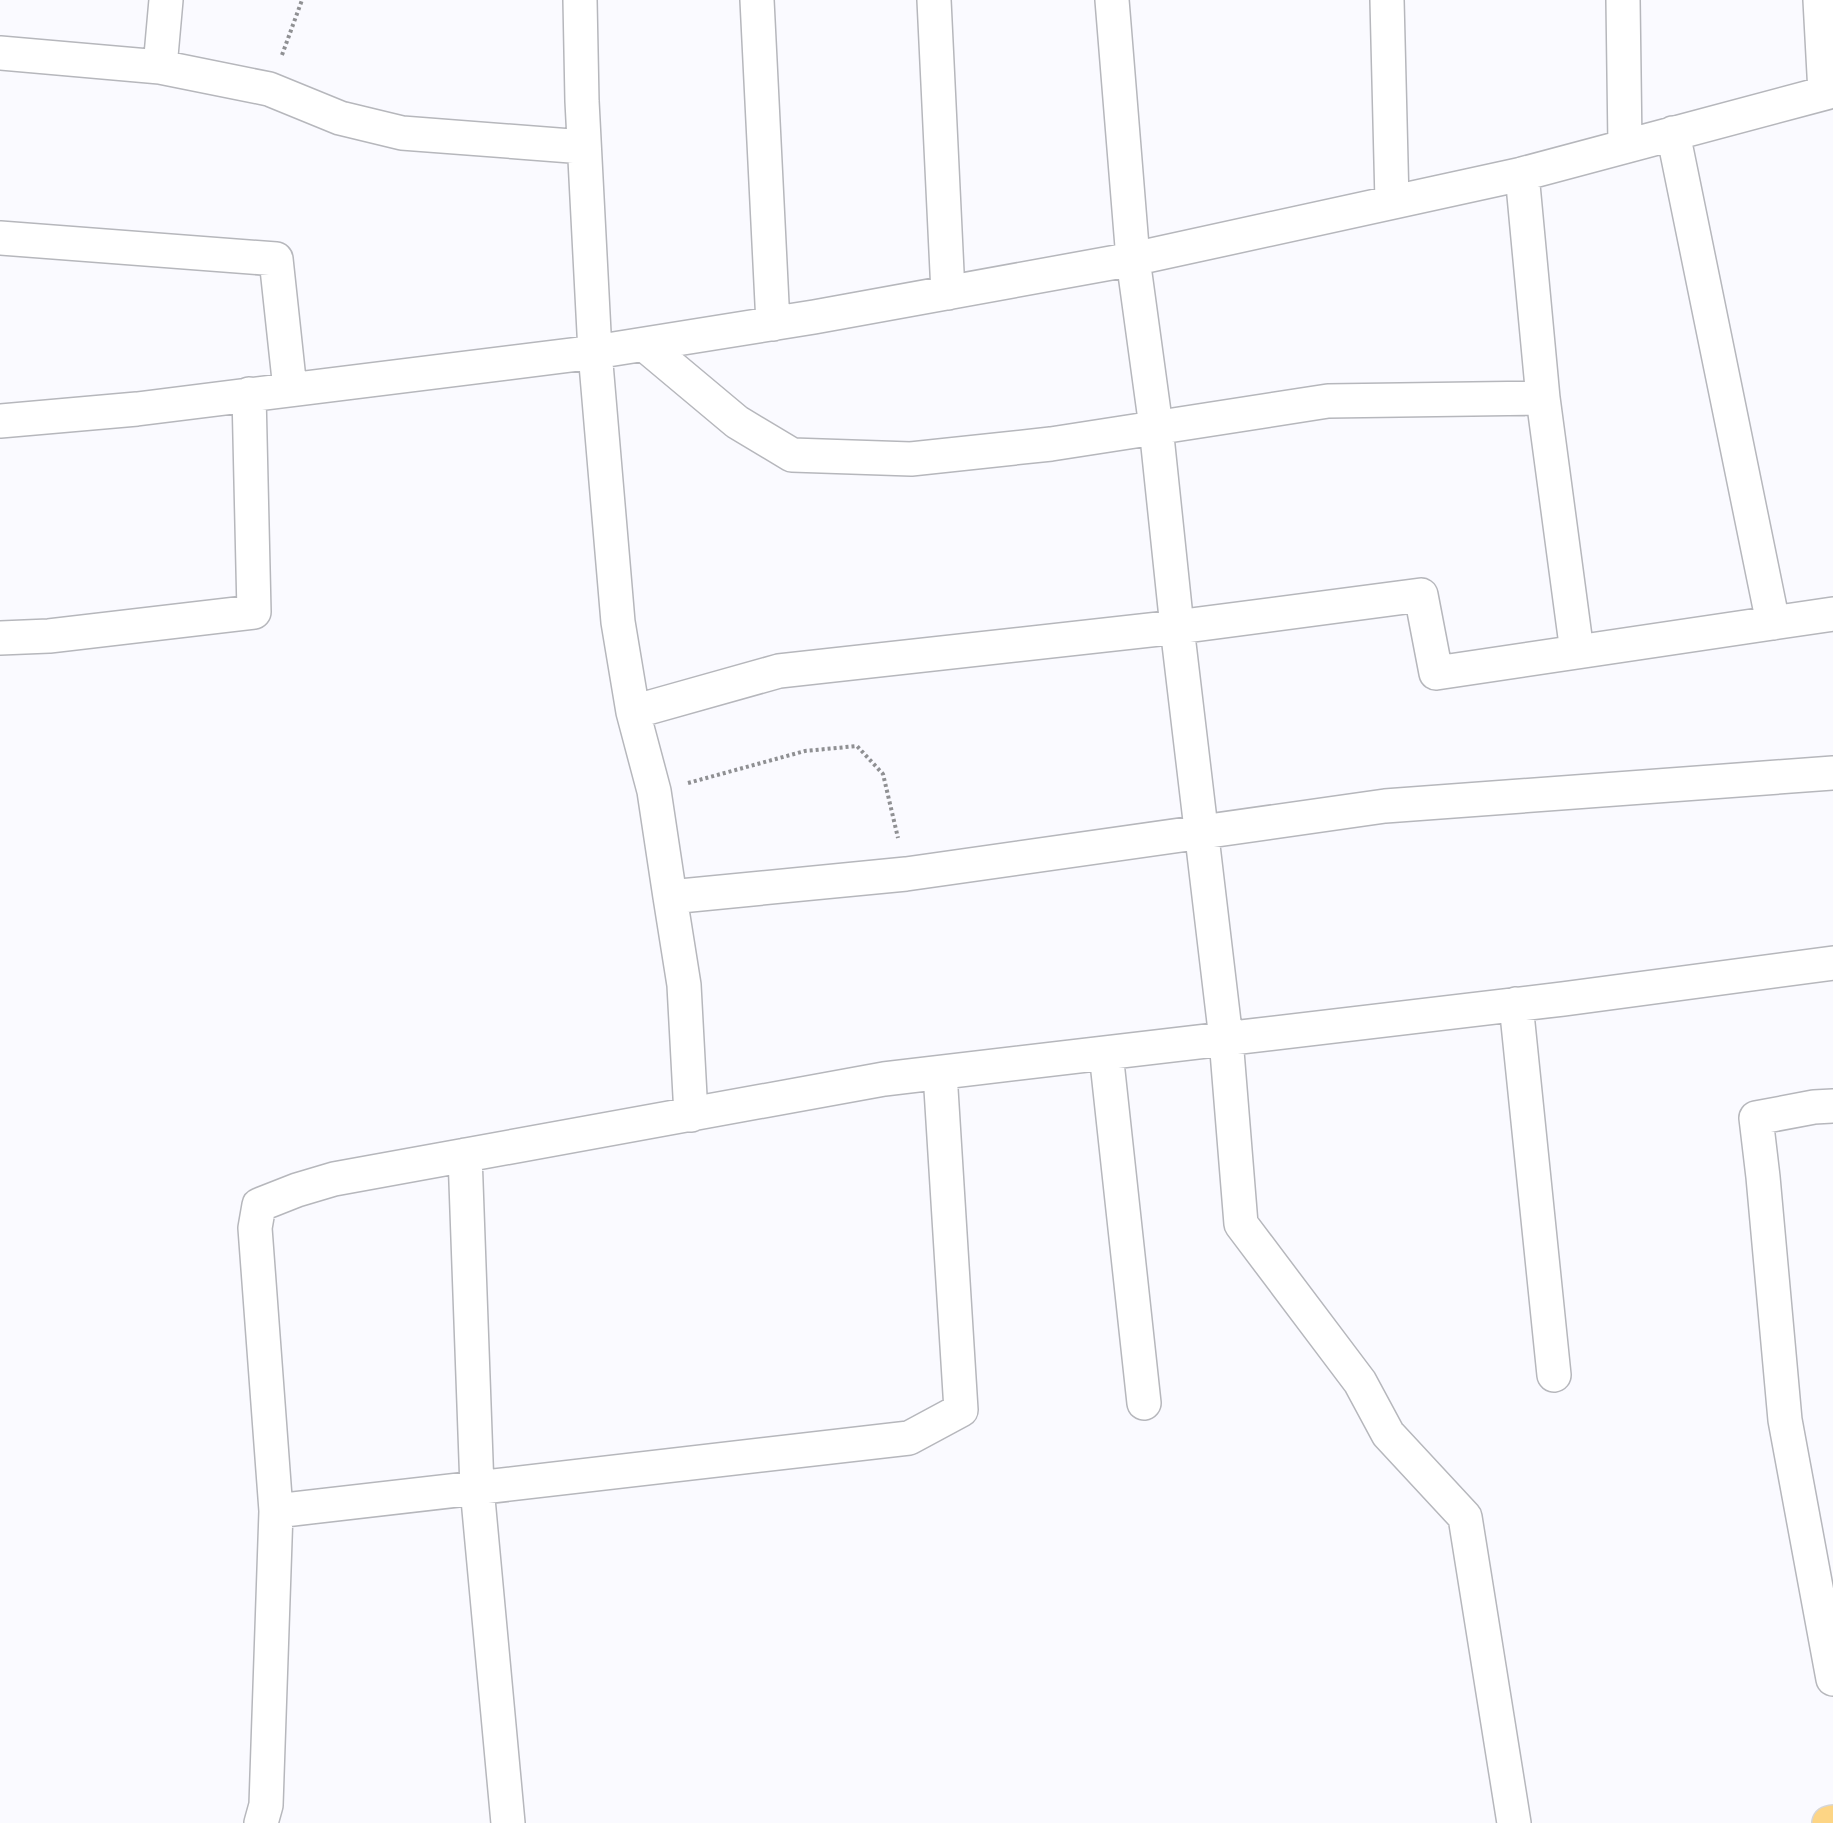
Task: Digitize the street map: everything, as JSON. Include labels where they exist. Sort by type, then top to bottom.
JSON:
[{"type":"street","points":[[160,67],[166,0]]},
{"type":"street","points":[[580,0],[584,147],[596,352],[618,622],[633,712],[654,791],[684,985],[690,1115]]},
{"type":"street","points":[[757,0],[772,324]]},
{"type":"street","points":[[934,0],[948,293]]},
{"type":"street","points":[[1112,0],[1133,259],[1156,428],[1226,1039],[1241,1224],[1360,1382],[1388,1434],[1465,1517],[1514,1823]]},
{"type":"street","points":[[1387,0],[1392,202]]},
{"type":"street","points":[[1623,0],[1625,146]]},
{"type":"street","points":[[0,421],[137,409],[645,345],[1133,259],[1522,174],[1829,92],[1820,0]]},
{"type":"street","points":[[1,61],[160,67],[269,89],[340,118],[402,133],[584,147]]},
{"type":"street","points":[[1673,133],[1773,623]]},
{"type":"street","points":[[1522,174],[1543,398],[1577,652]]},
{"type":"street","points":[[0,238],[276,259],[290,389]]},
{"type":"street","points":[[645,345],[737,422],[792,455],[911,459],[1051,444],[1329,401],[1543,398]]},
{"type":"street","points":[[0,638],[49,636],[255,612],[249,394]]},
{"type":"street","points":[[633,712],[779,672],[1177,627],[1421,595],[1436,673],[1833,614]]},
{"type":"street","points":[[670,897],[906,874],[1385,806],[1833,773]]},
{"type":"street","points":[[261,1823],[266,1805],[276,1511],[255,1228],[259,1205],[334,1179],[884,1079],[1516,1004],[1833,963]]},
{"type":"street","points":[[1516,1004],[1554,1375]]},
{"type":"street","points":[[1106,1053],[1144,1403]]},
{"type":"street","points":[[276,1511],[909,1438],[961,1410],[939,1073]]},
{"type":"street","points":[[1833,1106],[1814,1107],[1756,1118],[1785,1420],[1833,1679]]},
{"type":"street","points":[[465,1155],[477,1488],[508,1823]]},
{"type":"path","points":[[269,89],[302,0]]},
{"type":"path","points":[[714,777],[805,751],[857,746],[883,774],[906,874]]}]
